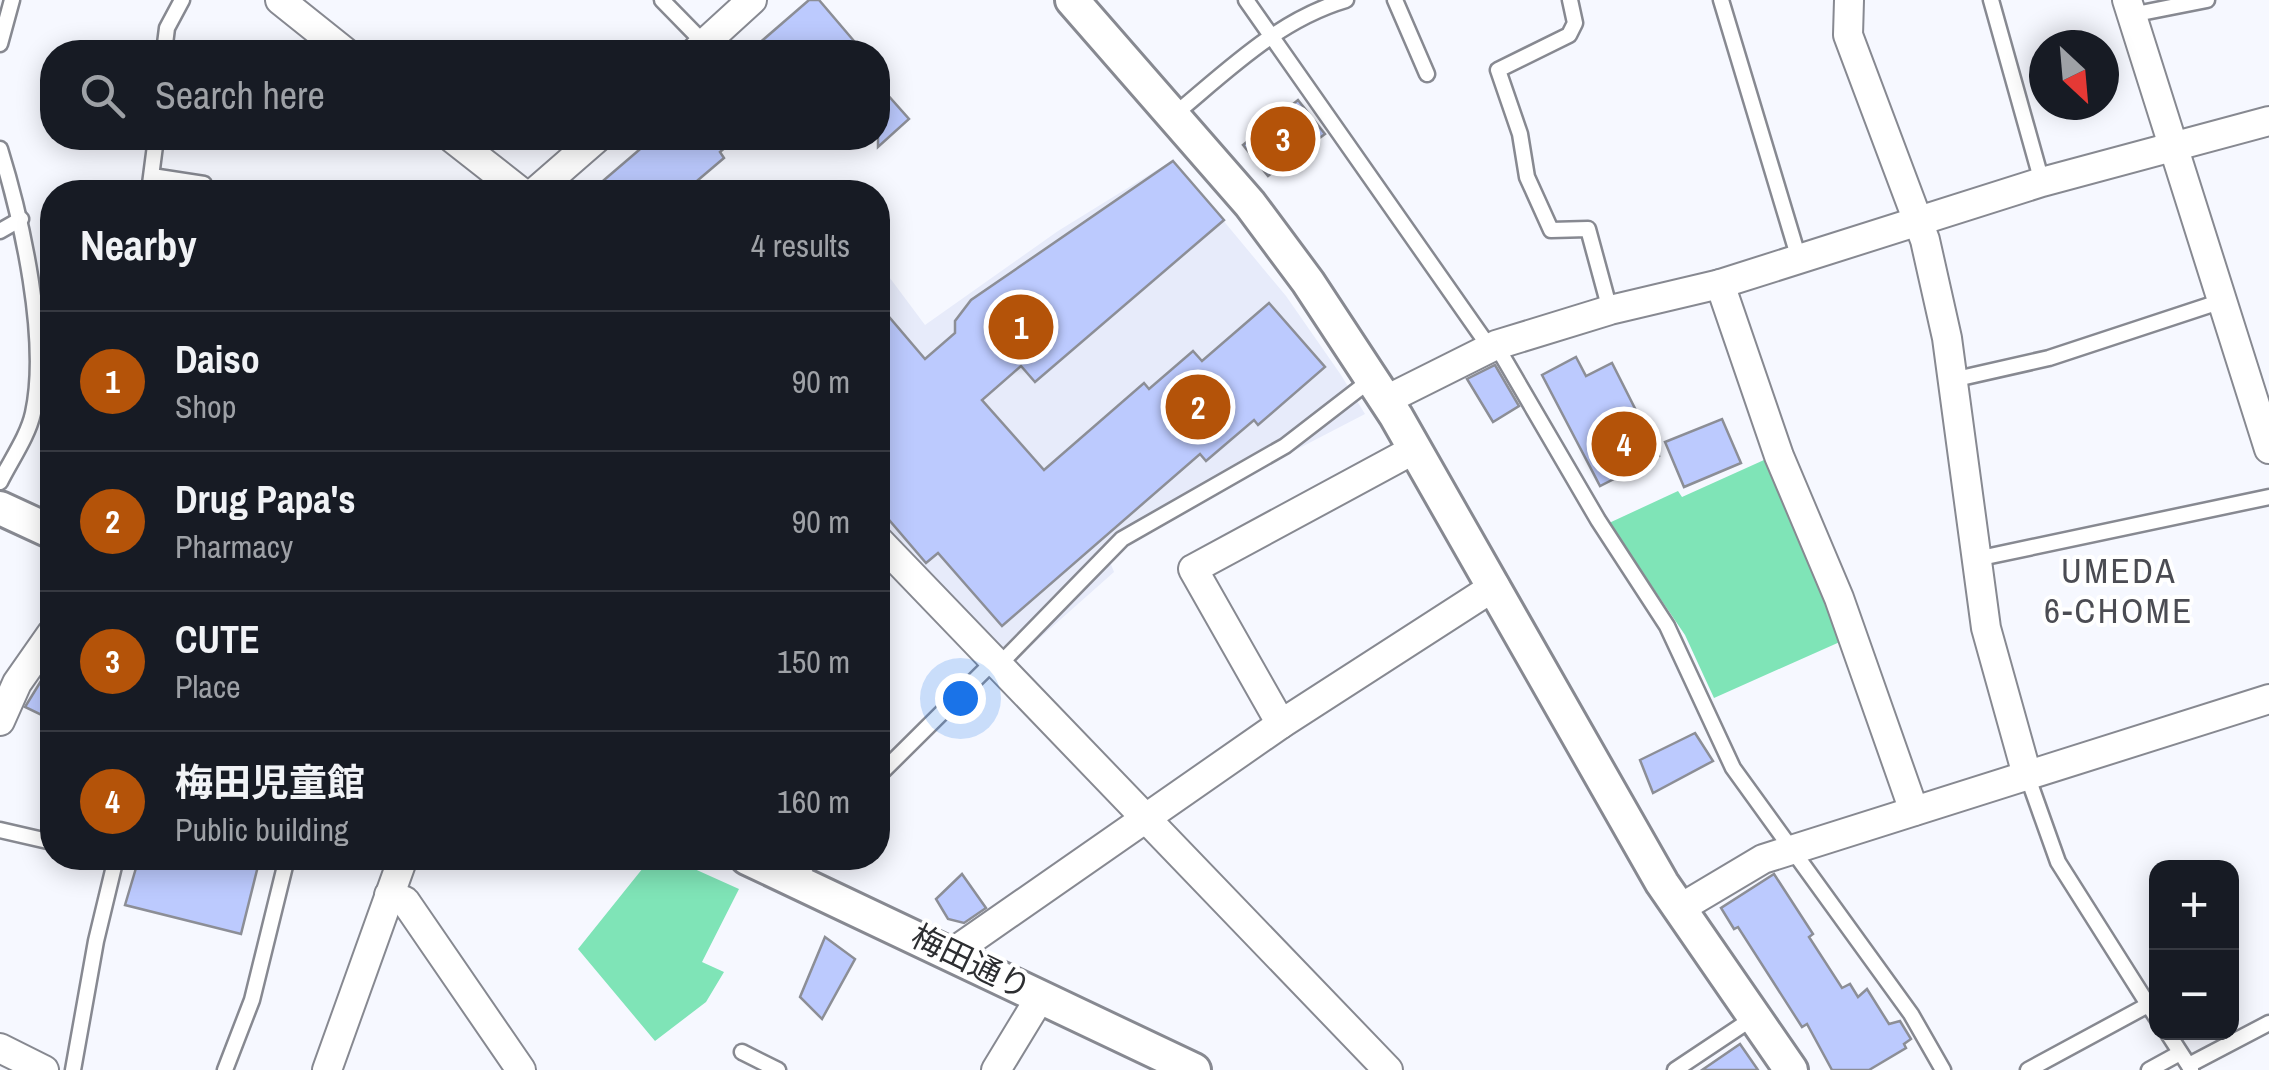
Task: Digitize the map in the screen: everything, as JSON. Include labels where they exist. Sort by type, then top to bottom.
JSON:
[{"type":"street","points":[[709,40],[752,0]]},
{"type":"street","points":[[1072,0],[1250,204],[1380,389],[1678,909],[1791,1070]]},
{"type":"street","points":[[1849,0],[1848,35],[1925,240],[1947,338],[1986,628],[2027,775]]},
{"type":"street","points":[[292,4],[332,40]]},
{"type":"street","points":[[2129,8],[2222,301],[2262,403],[2269,449]]},
{"type":"street","points":[[1380,389],[1493,347],[1610,310],[1720,284],[1917,219],[2269,121]]},
{"type":"street","points":[[468,150],[506,180]]},
{"type":"street","points":[[548,180],[584,150]]},
{"type":"street","points":[[1720,284],[1779,456],[1839,598],[1914,811]]},
{"type":"street","points":[[1281,724],[1193,569],[1415,449]]},
{"type":"street","points":[[0,508],[40,526]]},
{"type":"street","points":[[890,552],[1388,1070]]},
{"type":"street","points":[[952,953],[1281,724],[1495,586]]},
{"type":"street","points":[[0,721],[17,683],[40,650]]},
{"type":"street","points":[[1678,909],[1762,858],[2269,698]]},
{"type":"street","points":[[327,1070],[399,870]]},
{"type":"street","name":"梅田通り","points":[[807,870],[952,953],[1172,1066]]},
{"type":"street","points":[[389,896],[405,901],[521,1070]]},
{"type":"street","points":[[996,1070],[1040,996]]},
{"type":"street","points":[[0,1048],[44,1070]]},
{"type":"lane","points":[[0,44],[12,0]]},
{"type":"lane","points":[[166,40],[167,28],[182,0]]},
{"type":"lane","points":[[662,0],[694,40]]},
{"type":"lane","points":[[1246,0],[1493,347],[1667,626],[1733,768],[1911,1014],[1943,1070]]},
{"type":"lane","points":[[1174,115],[1271,35],[1320,8],[1346,0]]},
{"type":"lane","points":[[1395,0],[1427,74]]},
{"type":"lane","points":[[1570,0],[1575,23],[1569,34],[1498,70],[1520,134],[1527,176],[1551,230],[1588,229],[1610,310]]},
{"type":"lane","points":[[1721,0],[1799,259]]},
{"type":"lane","points":[[1991,0],[2042,182]]},
{"type":"lane","points":[[2129,8],[2207,0]]},
{"type":"lane","points":[[0,149],[21,219],[39,356],[33,416],[0,482]]},
{"type":"lane","points":[[151,180],[155,150]]},
{"type":"lane","points":[[152,176],[178,180]]},
{"type":"lane","points":[[0,231],[21,219]]},
{"type":"lane","points":[[1952,380],[2049,358],[2222,301]]},
{"type":"lane","points":[[890,765],[1122,539],[1380,389]]},
{"type":"lane","points":[[1974,559],[2269,497]]},
{"type":"lane","points":[[2027,775],[2058,862],[2149,1006]]},
{"type":"lane","points":[[0,830],[40,839]]},
{"type":"lane","points":[[73,1070],[113,870]]},
{"type":"lane","points":[[225,1070],[252,1000],[284,870]]},
{"type":"lane","points":[[2028,1070],[2149,1012]]},
{"type":"lane","points":[[1675,1070],[1754,1017]]},
{"type":"lane","points":[[2150,1070],[2187,1063],[2269,1022]]},
{"type":"lane","points":[[2172,1040],[2187,1063]]},
{"type":"lane","points":[[742,1052],[778,1070]]},
{"type":"shaded area","points":[[1173,160],[1286,296],[1365,414],[1138,537],[1110,562],[1114,572],[1015,660],[890,536],[890,278],[925,325],[1058,231]]},
{"type":"green space","points":[[1764,460],[1842,641],[1714,698],[1685,635],[1609,523],[1678,491],[1682,497]]},
{"type":"green space","points":[[641,870],[697,870],[739,889],[702,962],[724,972],[706,1002],[655,1041],[578,949]]},
{"type":"building","points":[[809,0],[819,0],[853,40],[763,40]]},
{"type":"building","points":[[890,98],[909,119],[890,136]]},
{"type":"building","points":[[1298,100],[1325,134],[1268,176],[1243,145]]},
{"type":"building","points":[[639,150],[722,150],[724,158],[698,180],[604,180]]},
{"type":"building","points":[[1173,161],[1224,220],[1035,382],[1021,366],[982,400],[1044,470],[1144,383],[1149,389],[1193,351],[1202,361],[1269,303],[1325,367],[1258,425],[1254,420],[1206,461],[1200,454],[1002,626],[938,553],[926,563],[890,521],[890,318],[925,359],[955,333],[955,321],[971,300]]},
{"type":"building","points":[[1576,357],[1586,376],[1612,363],[1659,456],[1600,486],[1542,375]]},
{"type":"building","points":[[1495,365],[1519,406],[1493,422],[1467,379]]},
{"type":"building","points":[[1722,419],[1741,463],[1684,487],[1665,442]]},
{"type":"building","points":[[40,683],[40,714],[25,707]]},
{"type":"building","points":[[1695,733],[1713,761],[1653,793],[1640,760]]},
{"type":"building","points":[[135,870],[257,870],[241,934],[125,905]]},
{"type":"building","points":[[962,874],[986,908],[964,923],[948,919],[936,899]]},
{"type":"building","points":[[1774,874],[1842,988],[1850,984],[1858,997],[1867,989],[1889,1024],[1900,1021],[1911,1039],[1904,1044],[1906,1048],[1869,1070],[1832,1070],[1807,1024],[1802,1027],[1738,927],[1734,929],[1721,908]]},
{"type":"building","points":[[825,937],[855,959],[822,1019],[800,997]]},
{"type":"building","points":[[1740,1044],[1758,1070],[1702,1070]]},
{"type":"place","name":"CUTE","points":[[1283,139]]},
{"type":"place","name":"Daiso","points":[[1021,327]]},
{"type":"place","name":"Drug Papa's","points":[[1198,407]]},
{"type":"place","name":"梅田児童館","points":[[1624,444]]},
{"type":"district","name":"UMEDA 6-CHOME","points":[[2119,591]]}]
